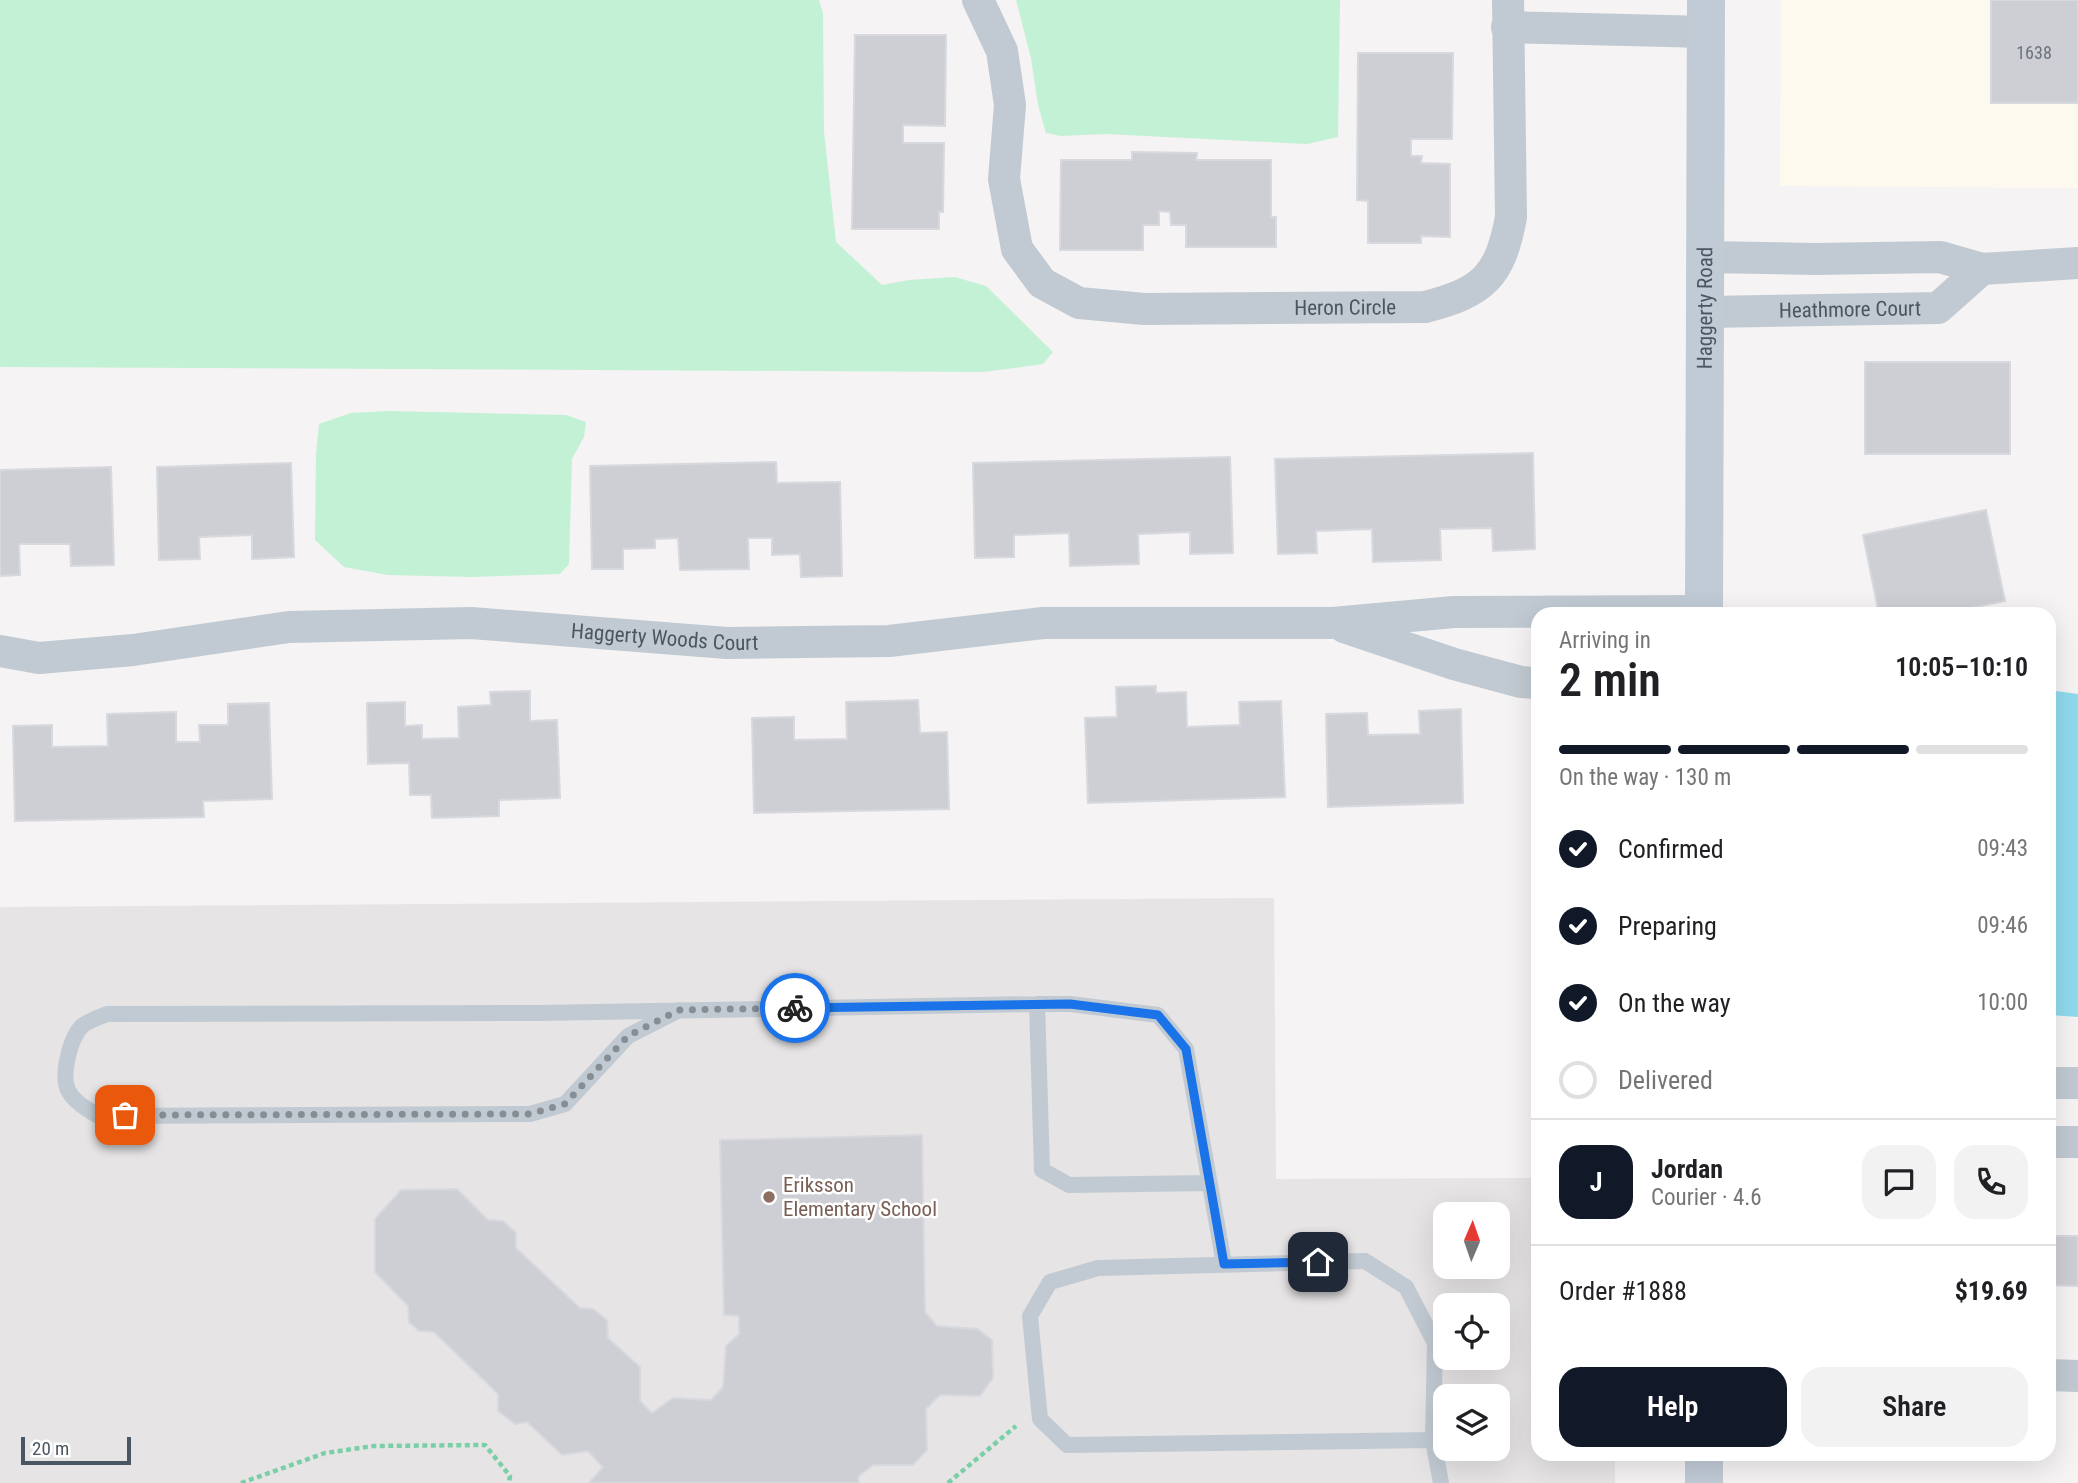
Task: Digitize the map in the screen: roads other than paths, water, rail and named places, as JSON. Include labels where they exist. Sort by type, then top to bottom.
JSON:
[{"type":"main road","name":"Haggerty Road","points":[[1704,607],[1707,16]]},
{"type":"main road","points":[[1704,1461],[1704,1483]]},
{"type":"street","name":"Heron Circle","points":[[978,0],[1002,51],[1010,104],[1004,179],[1017,249],[1042,284],[1079,303],[1144,309],[1425,307],[1455,299],[1482,284],[1497,266],[1506,245],[1511,217],[1508,13],[1707,16]]},
{"type":"street","points":[[1705,257],[1940,257],[1982,269],[2078,263]]},
{"type":"street","name":"Heathmore Court","points":[[1705,312],[1938,308],[1982,269]]},
{"type":"street","name":"Haggerty Woods Court","points":[[0,651],[38,658],[133,650],[289,627],[471,623],[727,643],[889,641],[1043,623],[1333,623],[1454,612],[1531,612]]},
{"type":"street","name":"Haggerty Woods Court","points":[[1333,623],[1454,664],[1531,683]]},
{"type":"street","points":[[2056,1083],[2078,1083]]},
{"type":"street","points":[[2056,1142],[2078,1142]]},
{"type":"street","points":[[2056,1375],[2078,1376]]},
{"type":"lane","points":[[1037,1004],[1042,1170],[1069,1185],[1209,1183]]},
{"type":"lane","points":[[679,1010],[628,1036],[565,1104],[530,1114],[98,1116],[80,1105],[67,1089],[66,1066],[70,1044],[82,1026],[107,1014],[1070,1004],[1158,1015],[1186,1049],[1224,1264]]},
{"type":"lane","points":[[1433,1440],[1067,1445],[1040,1419],[1030,1316],[1050,1282],[1098,1268],[1365,1261],[1406,1287],[1435,1343],[1434,1384]]},
{"type":"lane","points":[[1437,1461],[1441,1483]]},
{"type":"water","points":[[2056,691],[2078,694],[2078,1017],[2056,1015]]},
{"type":"place","name":"Eriksson Elementary School","points":[[769,1197]]}]
